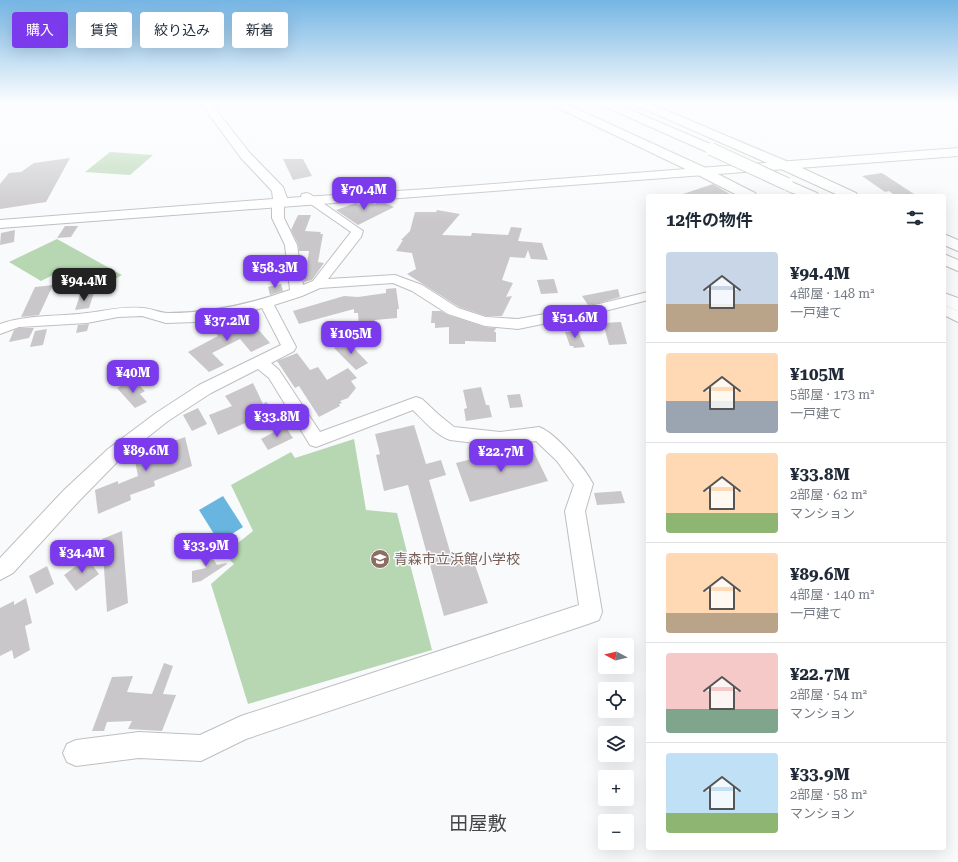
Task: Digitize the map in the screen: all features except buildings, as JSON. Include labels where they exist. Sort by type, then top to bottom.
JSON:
[{"type":"highway","points":[[639,142],[746,194]]},
{"type":"highway","points":[[695,142],[808,194]]},
{"type":"highway","points":[[731,142],[847,194]]},
{"type":"highway","points":[[946,240],[958,246]]},
{"type":"highway","points":[[946,260],[958,266]]},
{"type":"highway","points":[[946,299],[958,305]]},
{"type":"street","points":[[235,142],[278,190],[278,218],[291,245],[297,293]]},
{"type":"street","points":[[0,218],[309,198],[698,170],[958,147]]},
{"type":"street","points":[[780,163],[958,152]]},
{"type":"street","points":[[309,198],[357,231],[357,234],[318,284]]},
{"type":"street","points":[[0,224],[279,200]]},
{"type":"street","points":[[0,329],[17,323],[87,318],[118,313],[142,312],[166,318],[195,317],[231,312],[266,303],[297,293],[318,284],[395,279],[417,288],[453,311],[485,321],[518,324],[601,308],[646,296]]},
{"type":"street","points":[[0,570],[6,566],[71,496],[114,454],[162,417],[204,389],[289,347],[266,303]]},
{"type":"street","points":[[946,310],[958,317]]},
{"type":"street","points":[[76,753],[139,745],[201,748],[241,728],[591,612],[575,512],[584,484],[563,456],[539,434],[500,439],[450,433],[416,404],[316,440],[274,374],[260,362]]},
{"type":"green space","points":[[110,152],[153,155],[130,175],[85,172]]},
{"type":"green space","points":[[57,239],[122,275],[97,289],[63,270],[41,281],[9,262]]},
{"type":"green space","points":[[354,439],[366,510],[397,513],[432,650],[248,704],[211,584],[234,564],[224,554],[253,531],[231,485],[291,452],[295,458]]},
{"type":"water","points":[[223,496],[243,527],[219,542],[199,510]]},
{"type":"place","name":"青森市立浜館小学校","points":[[380,559]]},
{"type":"district","name":"田屋敷","points":[[478,823]]}]
